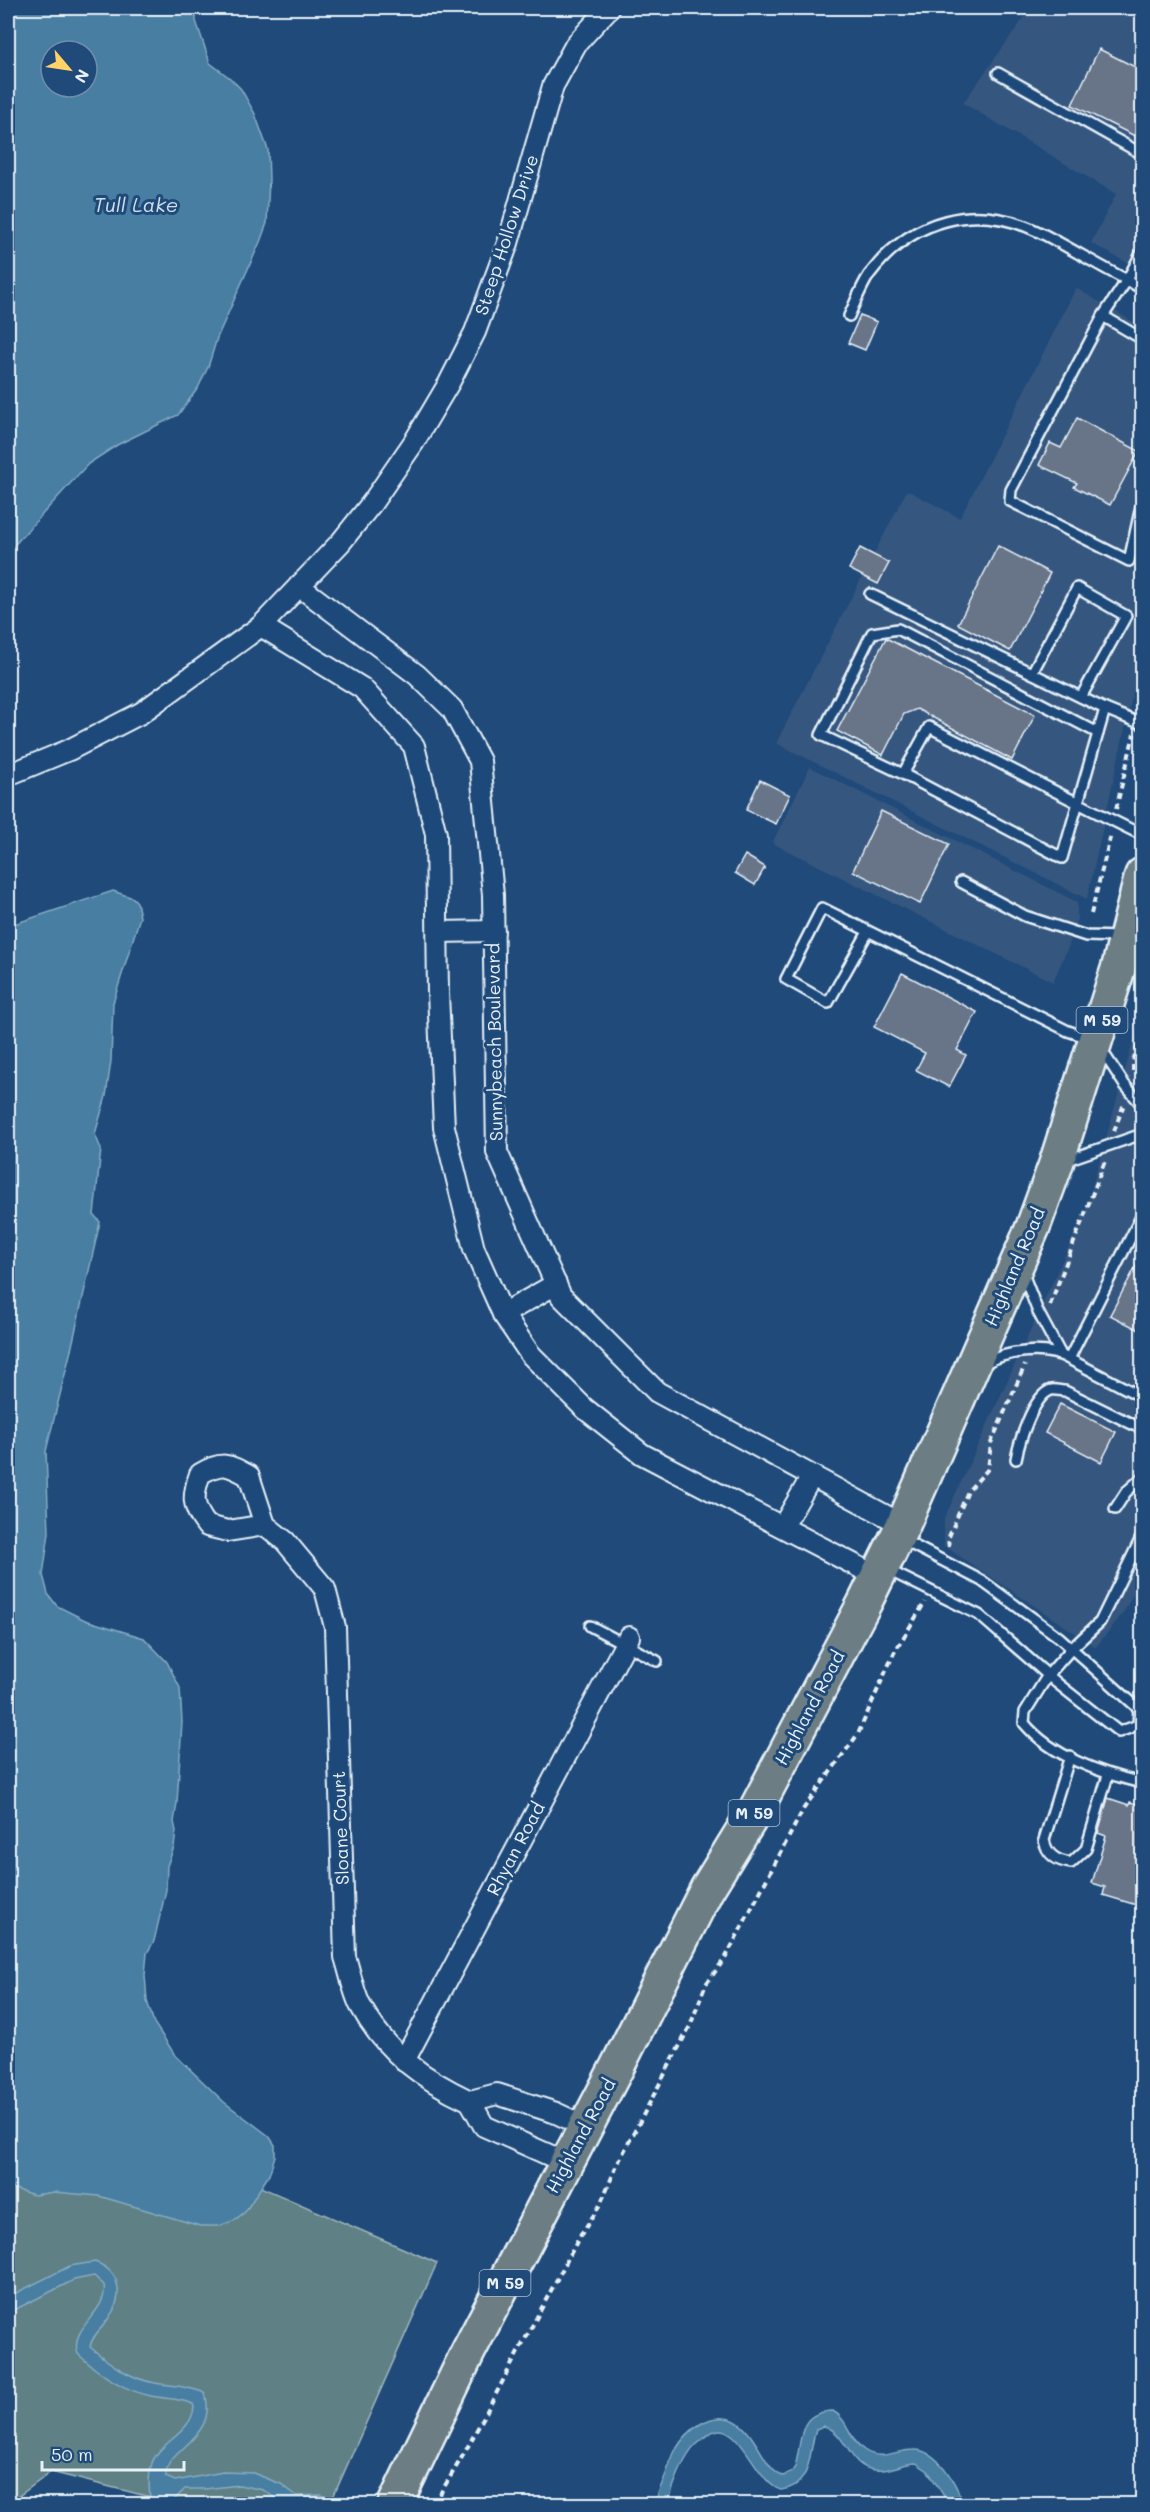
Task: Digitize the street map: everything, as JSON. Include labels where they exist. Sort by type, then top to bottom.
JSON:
[{"type":"highway","name":"Highland Road","points":[[395,2505],[468,2352],[707,1889],[755,1811],[881,1572],[900,1531],[1018,1262],[1056,1164],[1095,1041],[1143,875]]},
{"type":"street","name":"Steep Hollow Drive","points":[[8,775],[69,750],[141,713],[261,626],[341,542],[372,503],[414,442],[450,383],[475,332],[504,254],[553,86],[576,44],[609,8]]},
{"type":"street","name":"Sunnybeach Boulevard","points":[[299,586],[417,675],[452,709],[480,761],[493,895],[497,1152],[561,1296],[657,1392],[812,1476],[900,1531]]},
{"type":"street","points":[[261,626],[362,688],[414,746],[436,834],[444,1127],[474,1249],[503,1314],[530,1354],[584,1408],[642,1454],[783,1526],[881,1572]]},
{"type":"street","name":"Sunnybeach Boulevard","points":[[438,932],[494,931]]},
{"type":"street","points":[[503,1314],[556,1284]]},
{"type":"street","points":[[783,1526],[812,1476]]},
{"type":"street","name":"Sloane Court","points":[[265,1525],[285,1540],[326,1589],[335,1627],[345,1957],[360,2004],[381,2035],[404,2061],[434,2084],[470,2101]]},
{"type":"street","name":"Rhyan Road","points":[[404,2061],[627,1641]]},
{"type":"street","points":[[567,2163],[483,2126],[470,2101],[497,2094],[556,2113],[586,2127]]},
{"type":"lane","points":[[998,73],[1143,154]]},
{"type":"lane","points":[[849,316],[868,276],[894,248],[916,231],[948,220],[971,217],[1005,220],[1038,232],[1143,289]]},
{"type":"lane","points":[[1143,252],[1102,316],[1011,490],[1010,501],[1130,561],[1143,502]]},
{"type":"lane","points":[[1102,316],[1143,339]]},
{"type":"lane","points":[[1032,673],[1077,588],[1126,616],[1081,697]]},
{"type":"lane","points":[[870,594],[1105,709],[1140,723]]},
{"type":"lane","points":[[1098,733],[898,629],[873,633],[821,735],[903,774],[1062,858],[1105,709]]},
{"type":"lane","points":[[903,774],[929,727],[1143,835]]},
{"type":"lane","points":[[961,882],[1025,916],[1086,936],[1126,938]]},
{"type":"lane","points":[[868,932],[828,1003],[786,979],[822,908],[1068,1031],[1095,1041],[1143,1105]]},
{"type":"lane","points":[[1056,1164],[1143,1134]]},
{"type":"lane","points":[[1069,1359],[1143,1215]]},
{"type":"lane","points":[[1018,1262],[1043,1322],[1060,1353],[1143,1397]]},
{"type":"lane","points":[[972,1370],[999,1356],[1060,1353]]},
{"type":"lane","points":[[1016,1459],[1019,1441],[1035,1407],[1043,1395],[1052,1390],[1065,1391],[1143,1429]]},
{"type":"lane","points":[[1115,1509],[1126,1492],[1143,1478]]},
{"type":"lane","points":[[881,1572],[931,1591],[979,1616],[1119,1732],[1140,1726],[1139,1709],[1072,1648],[982,1581],[945,1562],[900,1531]]},
{"type":"lane","points":[[1143,1536],[1100,1622],[1048,1675],[1025,1712],[1024,1723],[1040,1740],[1070,1756],[1108,1775],[1143,1783]]},
{"type":"lane","points":[[590,1626],[627,1641],[657,1661]]},
{"type":"lane","points":[[1070,1756],[1044,1840],[1046,1848],[1055,1859],[1071,1863],[1086,1848],[1108,1775]]},
{"type":"path","points":[[1091,914],[1140,723],[1143,693]]},
{"type":"path","points":[[1043,1322],[1110,1146],[1134,1073],[1132,1061],[1143,1032]]},
{"type":"path","points":[[945,1562],[951,1550],[948,1546],[951,1530],[968,1491],[988,1469],[991,1443],[1030,1353]]},
{"type":"path","points":[[434,2505],[460,2463],[580,2236],[599,2207],[618,2163],[690,2026],[705,1984],[726,1957],[804,1808],[855,1740],[866,1720],[894,1653],[931,1591]]},
{"type":"shaded area","points":[[1031,8],[1142,8],[1142,271],[1091,243],[1116,194],[963,103]]},
{"type":"shaded area","points":[[1076,288],[1142,327],[1142,652],[1087,899],[776,743],[907,490],[960,518]]},
{"type":"shaded area","points":[[810,767],[1077,902],[1077,919],[1053,982],[772,843]]},
{"type":"shaded area","points":[[1142,1010],[1142,1576],[1124,1612],[1096,1647],[944,1546],[944,1519],[1086,1209]]},
{"type":"green space","points":[[8,2102],[237,2177],[437,2263],[330,2504],[178,2504],[51,2472],[8,2504]]},
{"type":"water","name":"Tull Lake","points":[[8,8],[196,8],[196,21],[210,63],[241,89],[255,114],[268,150],[267,223],[217,338],[208,367],[198,388],[178,415],[117,445],[88,464],[8,552]]},
{"type":"water","points":[[113,891],[133,898],[137,902],[140,917],[113,1003],[111,1061],[106,1096],[95,1134],[101,1149],[94,1215],[100,1222],[46,1451],[49,1533],[43,1575],[48,1594],[57,1606],[85,1620],[144,1638],[167,1662],[180,1688],[182,1722],[174,1822],[176,1831],[174,1847],[167,1866],[166,1890],[154,1941],[147,1953],[145,1975],[147,2001],[154,2023],[175,2055],[224,2102],[269,2136],[275,2145],[275,2156],[269,2175],[245,2212],[233,2221],[219,2226],[200,2226],[99,2196],[54,2192],[34,2195],[8,2187],[8,926]]},
{"type":"water","points":[[95,2262],[111,2272],[118,2286],[118,2294],[113,2311],[90,2347],[112,2364],[137,2378],[205,2393],[207,2409],[204,2422],[198,2433],[167,2467],[166,2477],[175,2481],[223,2472],[253,2473],[281,2484],[297,2496],[321,2495],[347,2504],[284,2504],[263,2490],[239,2485],[185,2489],[171,2503],[161,2503],[150,2497],[149,2476],[152,2463],[161,2449],[188,2424],[194,2407],[188,2402],[130,2390],[94,2368],[78,2354],[76,2344],[79,2336],[101,2303],[104,2285],[94,2276],[74,2280],[8,2313],[8,2297],[70,2266]]},
{"type":"water","points":[[833,2411],[842,2419],[859,2446],[870,2453],[882,2455],[913,2450],[930,2455],[945,2469],[963,2504],[949,2504],[928,2471],[916,2463],[880,2470],[866,2468],[853,2457],[832,2430],[824,2426],[816,2429],[804,2476],[791,2487],[781,2490],[763,2476],[730,2433],[720,2430],[710,2433],[691,2450],[672,2490],[669,2504],[656,2504],[676,2449],[700,2424],[716,2418],[724,2418],[741,2425],[771,2467],[783,2476],[791,2473],[795,2467],[803,2429],[807,2422],[813,2416]]},
{"type":"building","points":[[1099,49],[1143,71],[1143,140],[1072,105]]},
{"type":"building","points":[[860,315],[877,322],[865,350],[848,343]]},
{"type":"building","points":[[1077,418],[1139,451],[1110,505],[1074,487],[1077,483],[1039,465],[1050,443],[1061,448]]},
{"type":"building","points":[[998,546],[1050,573],[1010,651],[958,624]]},
{"type":"building","points":[[860,548],[889,563],[878,584],[849,569]]},
{"type":"building","points":[[886,638],[1035,715],[1012,760],[917,709],[904,714],[883,755],[837,731]]},
{"type":"building","points":[[760,780],[790,795],[776,824],[746,810]]},
{"type":"building","points":[[881,811],[949,844],[920,904],[853,871]]},
{"type":"building","points":[[745,855],[765,867],[755,885],[735,873]]},
{"type":"building","points":[[902,973],[977,1012],[957,1050],[966,1055],[949,1087],[916,1070],[925,1053],[874,1027]]},
{"type":"building","points":[[1143,1253],[1143,1332],[1110,1315]]},
{"type":"building","points":[[1060,1404],[1116,1432],[1101,1462],[1045,1433]]},
{"type":"building","points":[[1108,1798],[1129,1805],[1130,1802],[1143,1806],[1143,1907],[1103,1895],[1105,1887],[1092,1883],[1106,1836],[1098,1833]]}]
